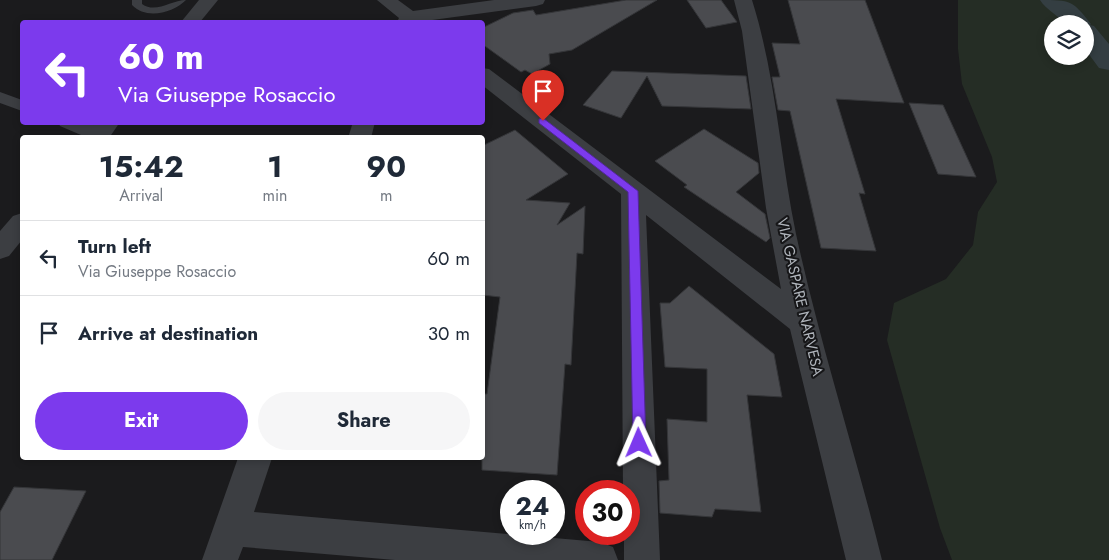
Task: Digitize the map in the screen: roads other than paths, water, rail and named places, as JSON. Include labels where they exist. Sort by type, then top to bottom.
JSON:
[{"type":"street","points":[[192,20],[209,0]]},
{"type":"street","points":[[386,0],[409,20]]},
{"type":"street","points":[[416,20],[536,0]]},
{"type":"street","name":"VIA GASPARE NARVESA","points":[[743,0],[752,30],[783,233],[803,322],[864,560]]},
{"type":"street","points":[[485,76],[803,322]]},
{"type":"street","points":[[0,97],[20,105]]},
{"type":"street","points":[[76,125],[101,132]]},
{"type":"street","points":[[633,191],[642,560]]},
{"type":"street","points":[[0,249],[20,225]]},
{"type":"street","points":[[220,560],[253,460]]},
{"type":"street","points":[[232,528],[600,560]]},
{"type":"lane","points":[[137,0],[137,5],[141,8],[154,10],[169,7],[181,0]]},
{"type":"waterway","points":[[1052,0],[1071,15]]},
{"type":"waterway","points":[[1094,43],[1109,62]]}]
